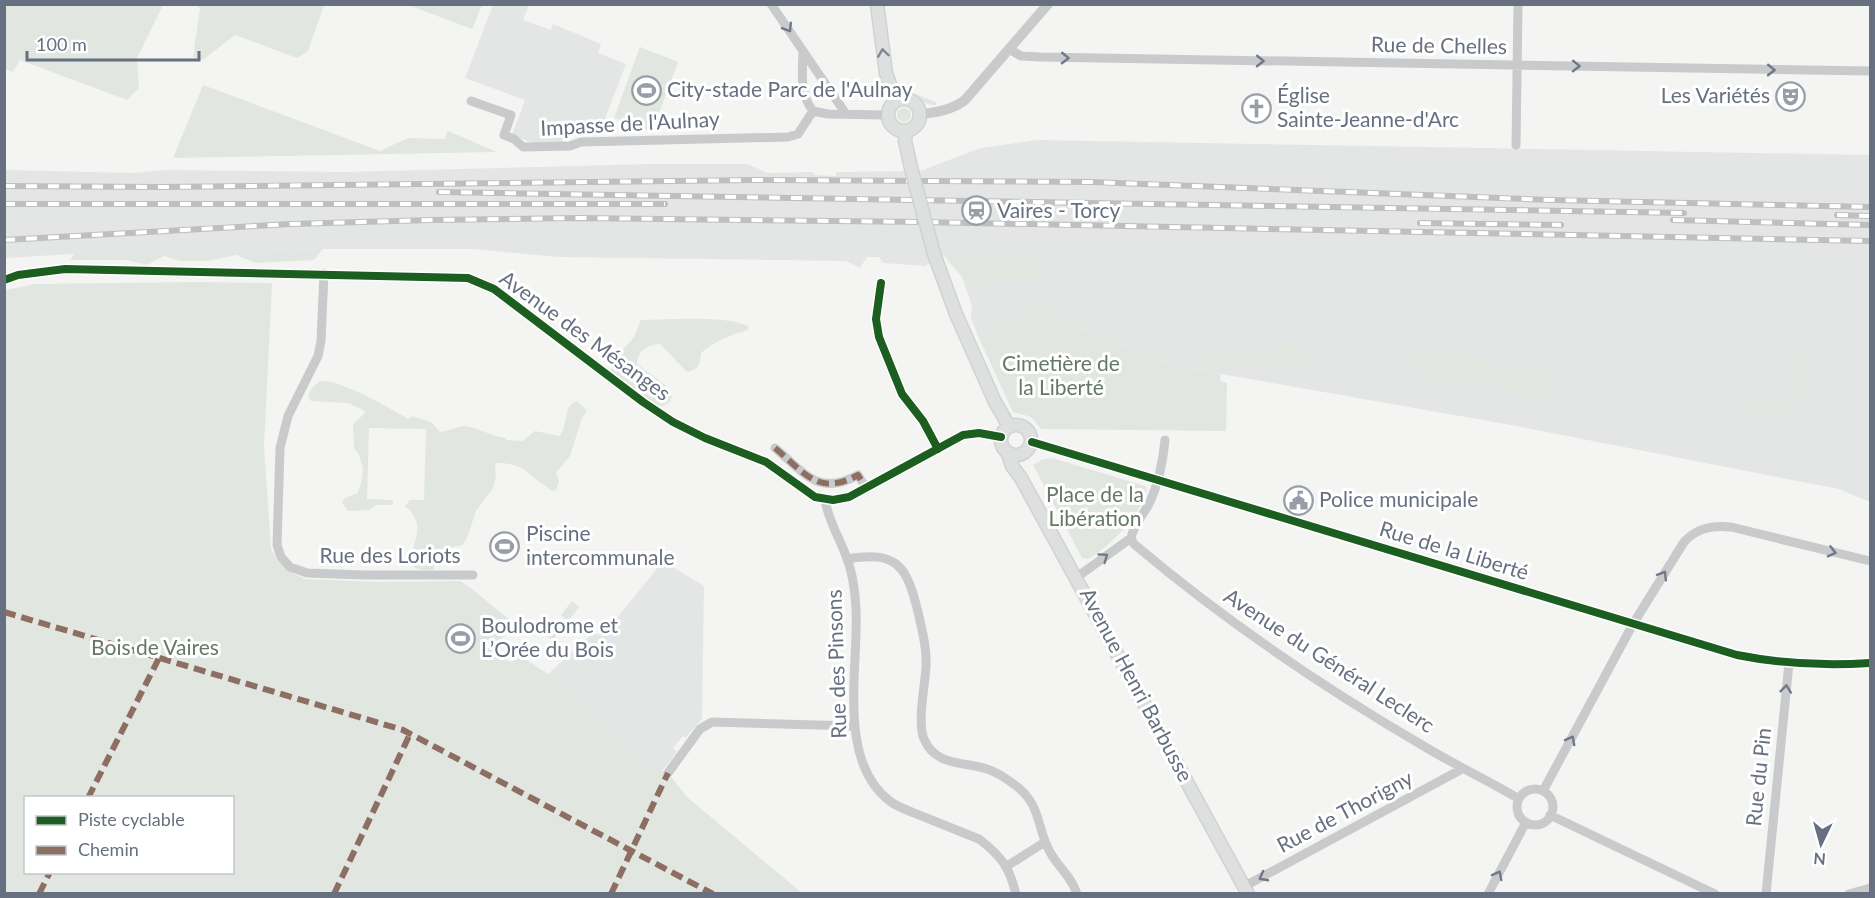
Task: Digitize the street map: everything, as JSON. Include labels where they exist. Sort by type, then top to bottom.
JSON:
[{"type":"main road","points":[[877,4],[886,74],[896,101]]},
{"type":"main road","points":[[905,99],[918,106],[920,114],[916,126],[906,131],[894,128],[887,115],[889,108],[896,101],[905,99]]},
{"type":"main road","points":[[906,131],[905,141],[911,168],[934,254],[956,314],[993,398],[1009,426]]},
{"type":"main road","points":[[1018,425],[1027,428],[1032,442],[1024,453],[1017,455],[1008,453],[1002,446],[1001,437],[1009,426],[1018,425]]},
{"type":"main road","name":"Avenue Henri Barbusse","points":[[1008,453],[1012,466],[1077,577],[1247,890]]},
{"type":"main road","points":[[1021,478],[1024,453]]},
{"type":"street","points":[[771,4],[846,114]]},
{"type":"street","points":[[920,114],[936,113],[958,106],[1048,4]]},
{"type":"street","points":[[1516,144],[1518,4]]},
{"type":"street","name":"Rue de Chelles","points":[[1009,48],[1021,56],[1041,57],[1870,71]]},
{"type":"street","points":[[803,53],[802,71],[805,94],[813,111],[887,115]]},
{"type":"street","name":"Impasse de l'Aulnay","points":[[471,100],[512,115],[504,135],[514,139],[523,147],[570,146],[581,142],[788,137],[798,134],[813,111]]},
{"type":"street","name":"Avenue des Mésanges","points":[[4,280],[18,275],[65,269],[457,276],[478,280],[494,289],[643,402],[673,422],[705,438],[766,462],[807,493],[825,500]]},
{"type":"street","name":"Rue des Loriots","points":[[324,273],[321,341],[318,356],[288,416],[280,448],[277,545],[281,557],[290,567],[307,573],[473,574]]},
{"type":"street","points":[[825,500],[849,497],[963,435],[979,433],[1001,437]]},
{"type":"street","points":[[1077,577],[1131,538],[1153,495],[1165,440]]},
{"type":"street","name":"Rue de la Liberté","points":[[1032,442],[1737,655],[1789,663],[1836,665],[1870,663]]},
{"type":"street","points":[[775,448],[817,482],[835,485],[858,475],[866,488]]},
{"type":"street","name":"Rue des Pinsons","points":[[825,500],[828,517],[848,559],[856,608],[855,726],[862,763],[869,779],[880,793],[893,803],[979,839],[1000,856],[1007,866],[1016,894]]},
{"type":"street","points":[[1543,791],[1633,624],[1684,542],[1695,532],[1709,526],[1731,527],[1870,561]]},
{"type":"street","name":"Avenue du Général Leclerc","points":[[1131,538],[1134,544],[1196,594],[1289,662],[1462,769],[1519,799]]},
{"type":"street","points":[[848,559],[870,555],[881,557],[900,567],[911,583],[924,639],[926,663],[923,736],[929,748],[944,760],[989,770],[1015,784],[1036,810],[1044,842],[1074,885],[1077,894]]},
{"type":"street","name":"Rue du Pin","points":[[1766,894],[1789,663]]},
{"type":"street","points":[[668,773],[700,729],[712,722],[855,726]]},
{"type":"street","name":"Rue de Thorigny","points":[[1247,890],[1462,769]]},
{"type":"street","points":[[1528,790],[1543,791],[1550,799],[1552,809],[1550,815],[1543,822],[1532,824],[1526,822],[1518,813],[1519,799],[1528,790]]},
{"type":"street","points":[[1550,815],[1715,894]]},
{"type":"street","points":[[1488,894],[1526,822]]},
{"type":"street","points":[[1007,866],[1044,842]]},
{"type":"street","points":[[1849,894],[1870,888]]},
{"type":"shaded area","points":[[493,5],[529,5],[523,20],[551,30],[553,24],[601,44],[598,53],[626,64],[601,129],[576,120],[566,143],[539,145],[512,135],[525,100],[465,78]]},
{"type":"shaded area","points":[[1037,140],[1870,155],[1870,502],[1839,489],[1511,425],[1176,366],[1057,320],[1048,302],[977,334],[971,318],[972,306],[962,277],[944,256],[925,266],[883,263],[879,257],[867,257],[860,268],[846,261],[559,257],[473,249],[323,249],[183,254],[74,254],[5,258],[5,170],[133,173],[166,170],[346,172],[651,164],[748,164],[767,173],[814,172],[814,175],[836,176],[836,172],[920,171],[981,148]]},
{"type":"shaded area","points":[[663,561],[704,586],[702,719],[673,748],[677,752],[662,771],[624,759],[629,745],[548,674],[593,633],[598,635],[608,620],[613,623]]},
{"type":"green space","points":[[4,5],[163,5],[137,58],[139,88],[127,100],[20,60],[13,72],[5,69]]},
{"type":"green space","points":[[196,5],[324,5],[308,51],[297,58],[235,35],[203,60],[193,57],[200,8]]},
{"type":"green space","points":[[408,5],[482,5],[472,29]]},
{"type":"green space","name":"City-stade Parc de l'Aulnay","points":[[640,47],[678,62],[652,132],[614,118]]},
{"type":"green space","points":[[898,82],[913,93],[936,102],[936,105],[920,101],[907,94],[893,83]]},
{"type":"green space","points":[[203,85],[380,151],[408,138],[444,139],[448,131],[497,152],[173,158]]},
{"type":"green space","points":[[904,108],[909,110],[911,115],[909,120],[904,122],[899,120],[897,115],[899,110]]},
{"type":"green space","points":[[323,249],[314,260],[256,263],[236,255],[208,261],[180,261],[164,256],[147,265],[127,260],[70,260],[74,254],[183,254]]},
{"type":"green space","points":[[955,252],[976,258],[1042,264],[1048,266],[1047,276],[1041,279],[977,281],[966,279],[947,260],[950,254]]},
{"type":"green space","name":"Bois de Vaires","points":[[272,283],[264,447],[271,549],[277,560],[294,574],[305,579],[379,582],[460,581],[468,586],[514,623],[493,650],[510,662],[522,657],[548,674],[629,745],[625,759],[668,773],[686,796],[802,893],[5,894],[5,290],[36,284]]},
{"type":"green space","name":"Cimetière de la Liberté","points":[[1048,301],[1057,320],[1176,366],[1220,374],[1221,381],[1227,383],[1226,431],[1041,429],[1031,417],[1013,412],[977,334]]},
{"type":"green space","points":[[641,320],[726,320],[748,326],[748,330],[711,345],[701,353],[696,368],[687,372],[660,344],[644,349],[639,355],[637,364],[665,385],[672,396],[670,402],[664,406],[649,406],[611,371],[615,359],[634,337]]},
{"type":"green space","points":[[1290,342],[1308,350],[1314,362],[1311,367],[1264,369],[1227,366],[1196,358],[1186,351],[1190,348],[1236,353],[1258,347],[1275,347]]},
{"type":"green space","points":[[1439,351],[1543,371],[1552,381],[1556,392],[1547,396],[1448,383],[1426,377],[1413,370],[1413,361],[1423,352]]},
{"type":"green space","points":[[1798,353],[1803,353],[1811,361],[1813,405],[1809,410],[1802,406],[1794,393],[1793,377]]},
{"type":"green space","points":[[320,381],[353,390],[409,419],[412,416],[431,422],[440,432],[468,426],[506,438],[506,440],[522,441],[535,431],[560,436],[573,403],[577,401],[587,411],[582,418],[570,456],[556,473],[559,481],[556,490],[553,491],[545,486],[521,468],[505,463],[495,463],[496,476],[493,488],[476,511],[463,545],[435,550],[434,570],[421,570],[410,564],[417,527],[412,513],[405,506],[410,500],[424,500],[426,429],[369,428],[367,499],[393,500],[393,505],[376,505],[370,510],[348,511],[342,503],[345,498],[357,493],[363,468],[354,448],[353,424],[365,411],[348,403],[311,401],[308,396],[311,389]]},
{"type":"green space","points":[[1761,396],[1785,402],[1796,414],[1795,421],[1778,420],[1753,413],[1749,403],[1752,398]]},
{"type":"green space","name":"Place de la Libération","points":[[1052,458],[1145,486],[1147,489],[1139,509],[1124,529],[1106,547],[1088,559],[1082,558],[1033,465],[1043,459]]},
{"type":"green space","points":[[572,601],[579,607],[568,621],[561,615]]},
{"type":"green space","points":[[557,620],[565,626],[553,640],[546,635]]},
{"type":"railway","points":[[4,186],[160,187],[758,180],[1092,182],[1552,200],[1870,207]]},
{"type":"railway","points":[[439,192],[1684,213]]},
{"type":"railway","points":[[4,204],[665,204]]},
{"type":"railway","points":[[1837,215],[1870,216]]},
{"type":"railway","points":[[4,240],[291,224],[578,218],[923,222],[1870,241]]},
{"type":"railway","points":[[1673,220],[1870,225]]},
{"type":"railway","points":[[1420,223],[1561,225]]},
{"type":"marked path","points":[[775,448],[804,473],[822,483],[832,484],[858,475],[866,488]]},
{"type":"marked path","points":[[4,612],[403,730],[713,894]]},
{"type":"marked path","points":[[89,796],[159,658]]},
{"type":"marked path","points":[[334,894],[410,734]]},
{"type":"marked path","points":[[611,894],[668,773]]},
{"type":"marked path","points":[[39,894],[49,874]]},
{"type":"cycle path","points":[[4,280],[18,275],[65,269],[468,278],[494,289],[643,402],[673,422],[705,438],[766,462],[815,497],[833,500],[849,497],[963,435],[979,433],[1001,437]]},
{"type":"cycle path","points":[[881,283],[876,319],[879,337],[902,394],[923,421],[938,449]]},
{"type":"cycle path","points":[[1032,442],[1737,655],[1804,664],[1870,663]]},
{"type":"place","name":"City-stade Parc de l'Aulnay","points":[[646,90]]},
{"type":"place","name":"Les Variétés","points":[[1791,96]]},
{"type":"place","name":"Église Sainte-Jeanne-d'Arc","points":[[1256,108]]},
{"type":"place","name":"Vaires - Torcy","points":[[976,211]]},
{"type":"place","name":"Police municipale","points":[[1298,500]]},
{"type":"place","name":"Piscine intercommunale","points":[[505,546]]},
{"type":"place","name":"Boulodrome et L’Orée du Bois","points":[[460,638]]}]
